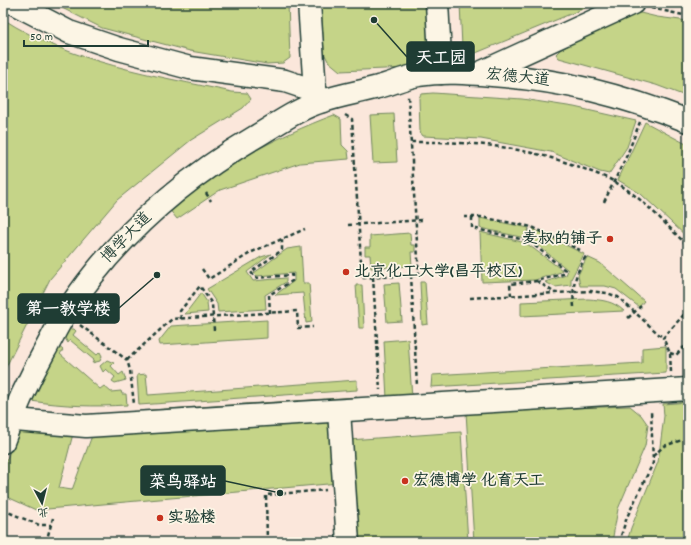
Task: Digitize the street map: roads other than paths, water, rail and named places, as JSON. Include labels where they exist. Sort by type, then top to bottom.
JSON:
[{"type":"street","points":[[13,3],[69,32],[119,49],[190,68],[285,81],[318,96],[310,3]]},
{"type":"street","points":[[437,3],[440,73]]},
{"type":"street","points":[[477,74],[641,5]]},
{"type":"street","name":"宏德大道","points":[[318,96],[407,78],[440,73],[528,77],[600,91],[646,105],[688,121]]},
{"type":"street","name":"博学大道","points":[[3,442],[7,420],[66,311],[109,254],[140,222],[172,193],[230,152],[290,116],[318,96]]},
{"type":"street","points":[[7,420],[86,426],[135,424],[680,390]]},
{"type":"street","points":[[339,411],[348,542]]},
{"type":"place","name":"天工园","points":[[374,20]]},
{"type":"place","name":"麦叔的铺子","points":[[610,239]]},
{"type":"place","name":"北京化工大学(昌平校区)","points":[[346,272]]},
{"type":"place","name":"第一教学楼","points":[[157,275]]},
{"type":"place","name":"宏德博学 化育天工","points":[[405,481]]},
{"type":"place","name":"菜鸟驿站","points":[[280,493]]},
{"type":"place","name":"实验楼","points":[[160,518]]}]
